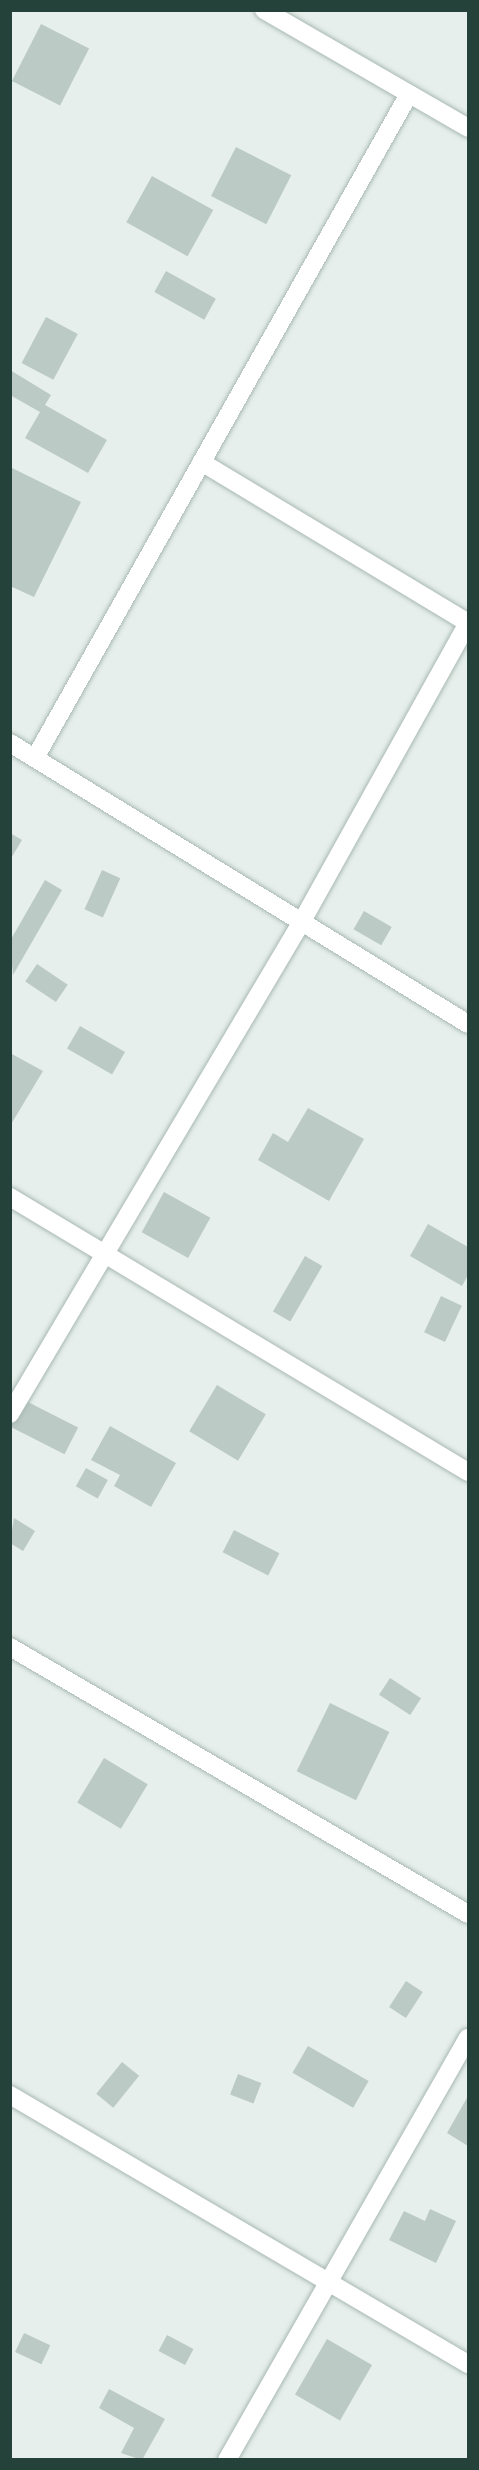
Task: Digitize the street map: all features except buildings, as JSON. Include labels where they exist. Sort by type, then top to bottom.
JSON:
[{"type":"street","points":[[264,10],[468,129]]},
{"type":"street","points":[[34,758],[203,463],[409,94]]},
{"type":"street","points":[[10,1414],[104,1251],[301,923],[468,623],[203,463]]},
{"type":"street","points":[[10,743],[468,1024]]},
{"type":"street","points":[[10,1197],[104,1251],[242,1341],[468,1472]]},
{"type":"street","points":[[10,1647],[468,1914]]},
{"type":"street","points":[[227,2460],[468,2038]]},
{"type":"street","points":[[10,2095],[327,2284],[468,2364]]}]
